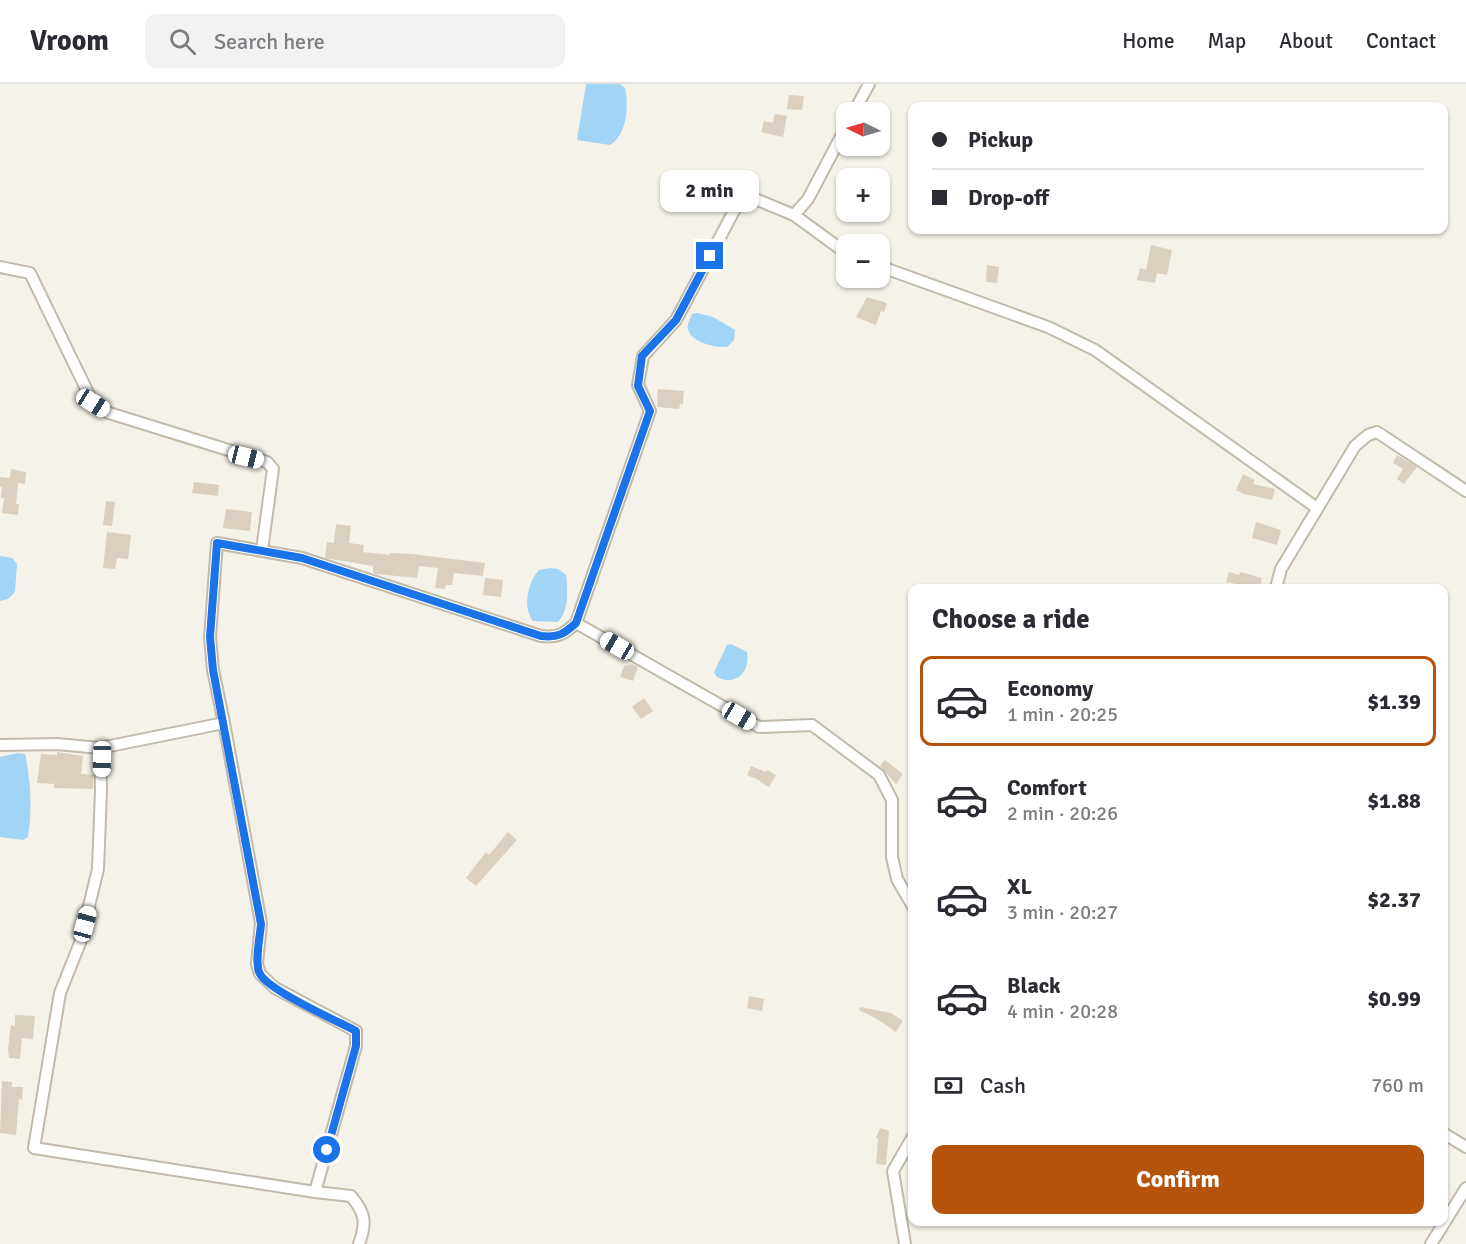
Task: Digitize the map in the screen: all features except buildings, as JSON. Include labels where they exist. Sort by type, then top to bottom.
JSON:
[{"type":"street","points":[[859,102],[869,84]]},
{"type":"street","points":[[794,215],[808,199],[836,146]]},
{"type":"street","points":[[315,1192],[357,1036],[356,1031],[275,987],[260,974],[257,964],[261,924],[213,670],[210,637],[217,543],[302,558],[541,636],[552,638],[562,635],[576,623],[650,411],[638,386],[642,356],[676,320],[743,194],[794,215],[836,246]]},
{"type":"street","points":[[0,267],[30,273],[93,403],[109,413],[267,462],[273,469],[262,550]]},
{"type":"street","points":[[890,270],[1048,327],[1095,350],[1317,508]]},
{"type":"street","points":[[1277,584],[1281,569],[1317,508],[1355,446],[1368,435],[1377,432],[1466,491]]},
{"type":"street","points":[[576,623],[759,727],[812,725],[879,775],[891,800],[892,857],[897,879],[908,898]]},
{"type":"street","points":[[0,745],[57,744],[100,748],[224,723]]},
{"type":"street","points":[[100,748],[102,770],[98,869],[80,943],[60,993],[34,1148],[351,1196],[361,1208],[365,1228],[359,1244]]},
{"type":"street","points":[[1448,1136],[1466,1147]]},
{"type":"street","points":[[905,1244],[893,1170],[908,1145]]},
{"type":"street","points":[[1448,1217],[1466,1188]]},
{"type":"street","points":[[1431,1244],[1442,1226]]},
{"type":"water","points":[[586,84],[620,84],[625,88],[627,103],[625,120],[620,134],[610,145],[577,140]]},
{"type":"water","points":[[692,314],[713,317],[735,330],[734,340],[727,347],[698,341],[688,329]]},
{"type":"water","points":[[0,556],[12,558],[17,564],[15,592],[8,599],[0,601]]},
{"type":"water","points":[[558,569],[566,575],[566,606],[558,622],[533,621],[527,602],[529,588],[539,570]]},
{"type":"water","points":[[731,644],[747,652],[746,666],[741,676],[724,680],[717,677],[714,672],[727,645]]},
{"type":"water","points":[[18,753],[25,754],[29,774],[30,816],[28,837],[23,840],[0,837],[0,757]]},
{"type":"route","points":[[327,1150],[357,1036],[356,1031],[265,980],[257,964],[261,924],[213,670],[210,637],[217,543],[302,558],[541,636],[552,638],[562,635],[576,623],[650,411],[638,386],[642,356],[676,320],[710,256]]}]
